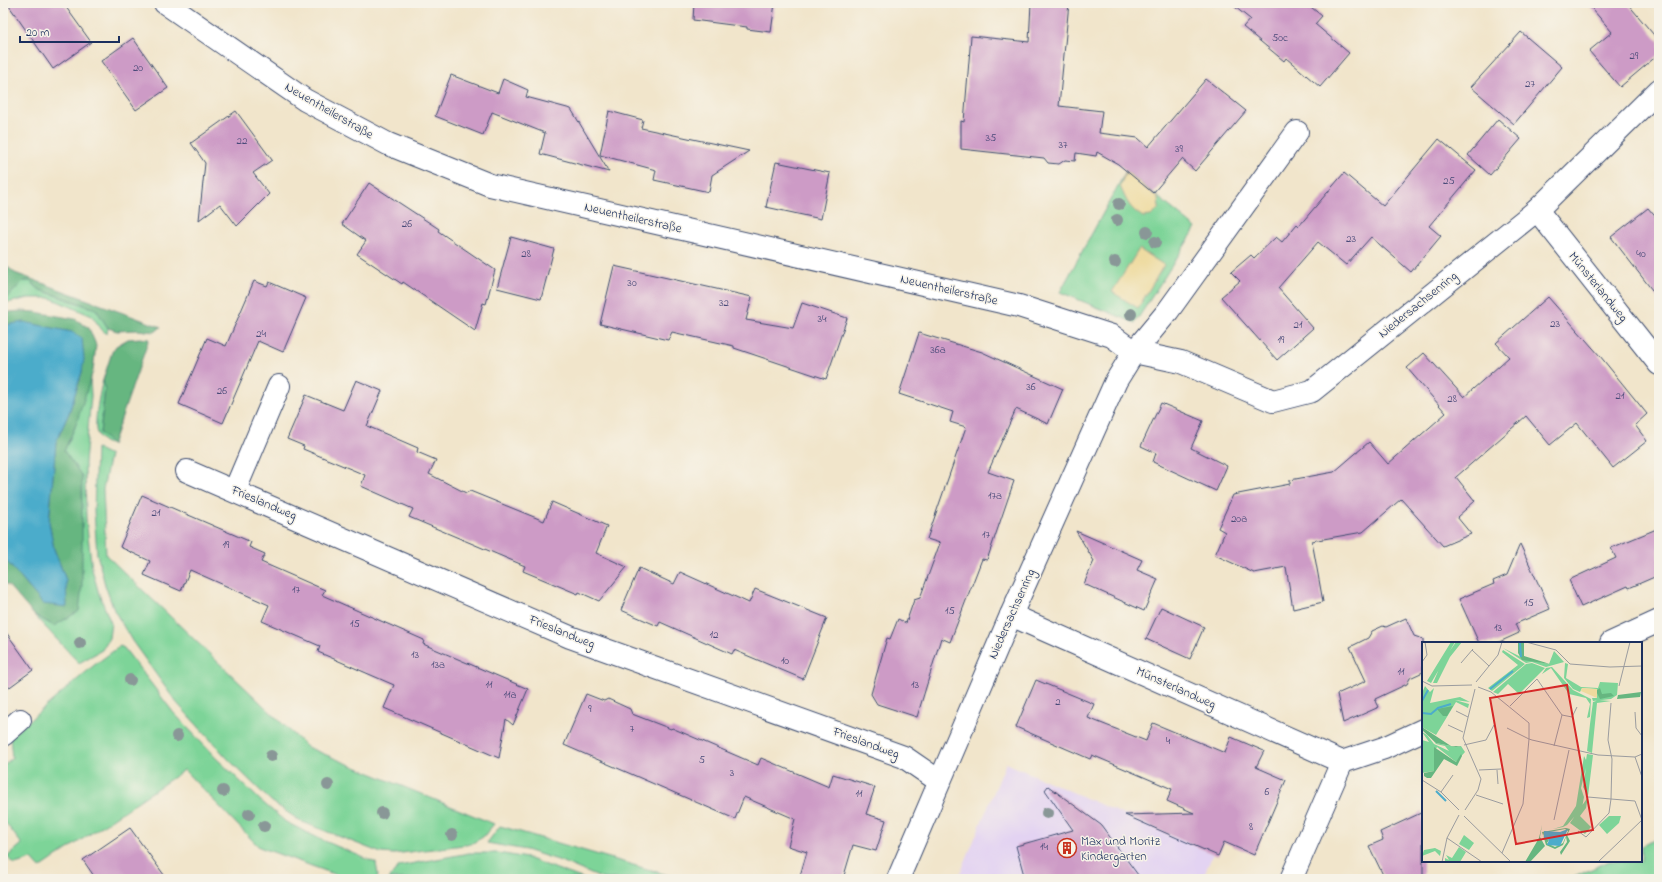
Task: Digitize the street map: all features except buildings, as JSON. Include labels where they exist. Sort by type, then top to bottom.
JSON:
[{"type":"street","name":"Neuentheilerstraße","points":[[165,3],[305,100],[388,144],[490,185],[1019,306],[1112,336],[1134,352]]},
{"type":"street","name":"Niedersachsenring","points":[[1134,352],[1182,362],[1274,401],[1312,391],[1537,210],[1659,90]]},
{"type":"street","name":"Niedersachsenring","points":[[898,879],[1011,615],[1116,381],[1134,352],[1168,312],[1297,132]]},
{"type":"street","name":"Münsterlandweg","points":[[1537,210],[1659,364]]},
{"type":"street","points":[[235,490],[279,386]]},
{"type":"street","name":"Frieslandweg","points":[[187,471],[235,490],[570,636],[904,757],[940,781]]},
{"type":"street","name":"Münsterlandweg","points":[[1011,615],[1342,762]]},
{"type":"street","points":[[1613,642],[1659,621]]},
{"type":"street","points":[[3,735],[20,720]]},
{"type":"street","points":[[1294,879],[1292,877],[1342,762],[1384,748],[1422,730]]},
{"type":"shaded area","points":[[1006,763],[1213,854],[1202,879],[958,879]]},
{"type":"green space","points":[[1126,171],[1196,228],[1135,323],[1060,292]]},
{"type":"green space","points":[[3,263],[15,273],[161,327],[155,332],[138,330],[117,331],[108,328],[96,309],[40,290],[30,281],[23,281],[3,303]]},
{"type":"green space","points":[[23,281],[30,281],[40,290],[96,309],[108,328],[107,334],[102,330],[92,316],[50,298],[29,298],[3,304],[9,295]]},
{"type":"green space","points":[[22,311],[75,319],[89,328],[96,345],[93,371],[75,427],[64,451],[82,476],[82,585],[79,611],[54,626],[33,614],[8,585],[3,584],[3,557],[28,587],[66,580],[54,549],[49,522],[56,442],[69,413],[82,372],[72,332],[52,329],[3,340],[3,316],[10,312]]},
{"type":"green space","points":[[128,339],[149,339],[112,445],[100,433],[105,389],[103,380],[112,352],[116,346]]},
{"type":"green space","points":[[90,377],[91,396],[85,463],[86,519],[92,569],[99,594],[111,623],[109,638],[102,650],[79,663],[33,614],[54,626],[82,477],[64,451],[75,427]]},
{"type":"green space","points":[[103,380],[105,389],[100,433],[112,445],[101,439],[96,429],[97,407]]},
{"type":"green space","points":[[96,448],[110,455],[103,489],[106,555],[307,747],[494,824],[483,837],[471,844],[394,854],[381,853],[300,821],[271,801],[228,759],[176,702],[132,641],[114,610],[105,585],[97,554],[94,511]]},
{"type":"green space","points":[[120,646],[124,648],[173,712],[215,757],[261,801],[286,822],[320,839],[376,863],[378,875],[377,879],[348,879],[259,847],[184,770],[40,868],[32,859],[15,864],[7,857],[22,844],[3,820],[3,766],[12,758],[10,737],[93,666]]},
{"type":"green space","points":[[500,826],[681,879],[603,879],[558,860],[526,850],[487,843]]},
{"type":"green space","points":[[1659,838],[1659,879],[1570,879],[1607,862],[1642,862],[1642,846]]},
{"type":"green space","points":[[469,853],[498,853],[527,858],[584,879],[389,879],[399,866]]},
{"type":"sand","points":[[1126,171],[1158,198],[1159,208],[1151,216],[1143,217],[1134,211],[1127,200],[1120,186]]},
{"type":"sand","points":[[1139,249],[1164,265],[1138,308],[1112,292]]},
{"type":"water","points":[[24,322],[72,332],[82,338],[84,359],[82,372],[69,413],[56,442],[49,522],[54,549],[66,580],[67,607],[43,604],[3,557],[3,340],[5,325]]},
{"type":"place","name":"Max und Moritz Kindergarten","points":[[1067,848]]}]
